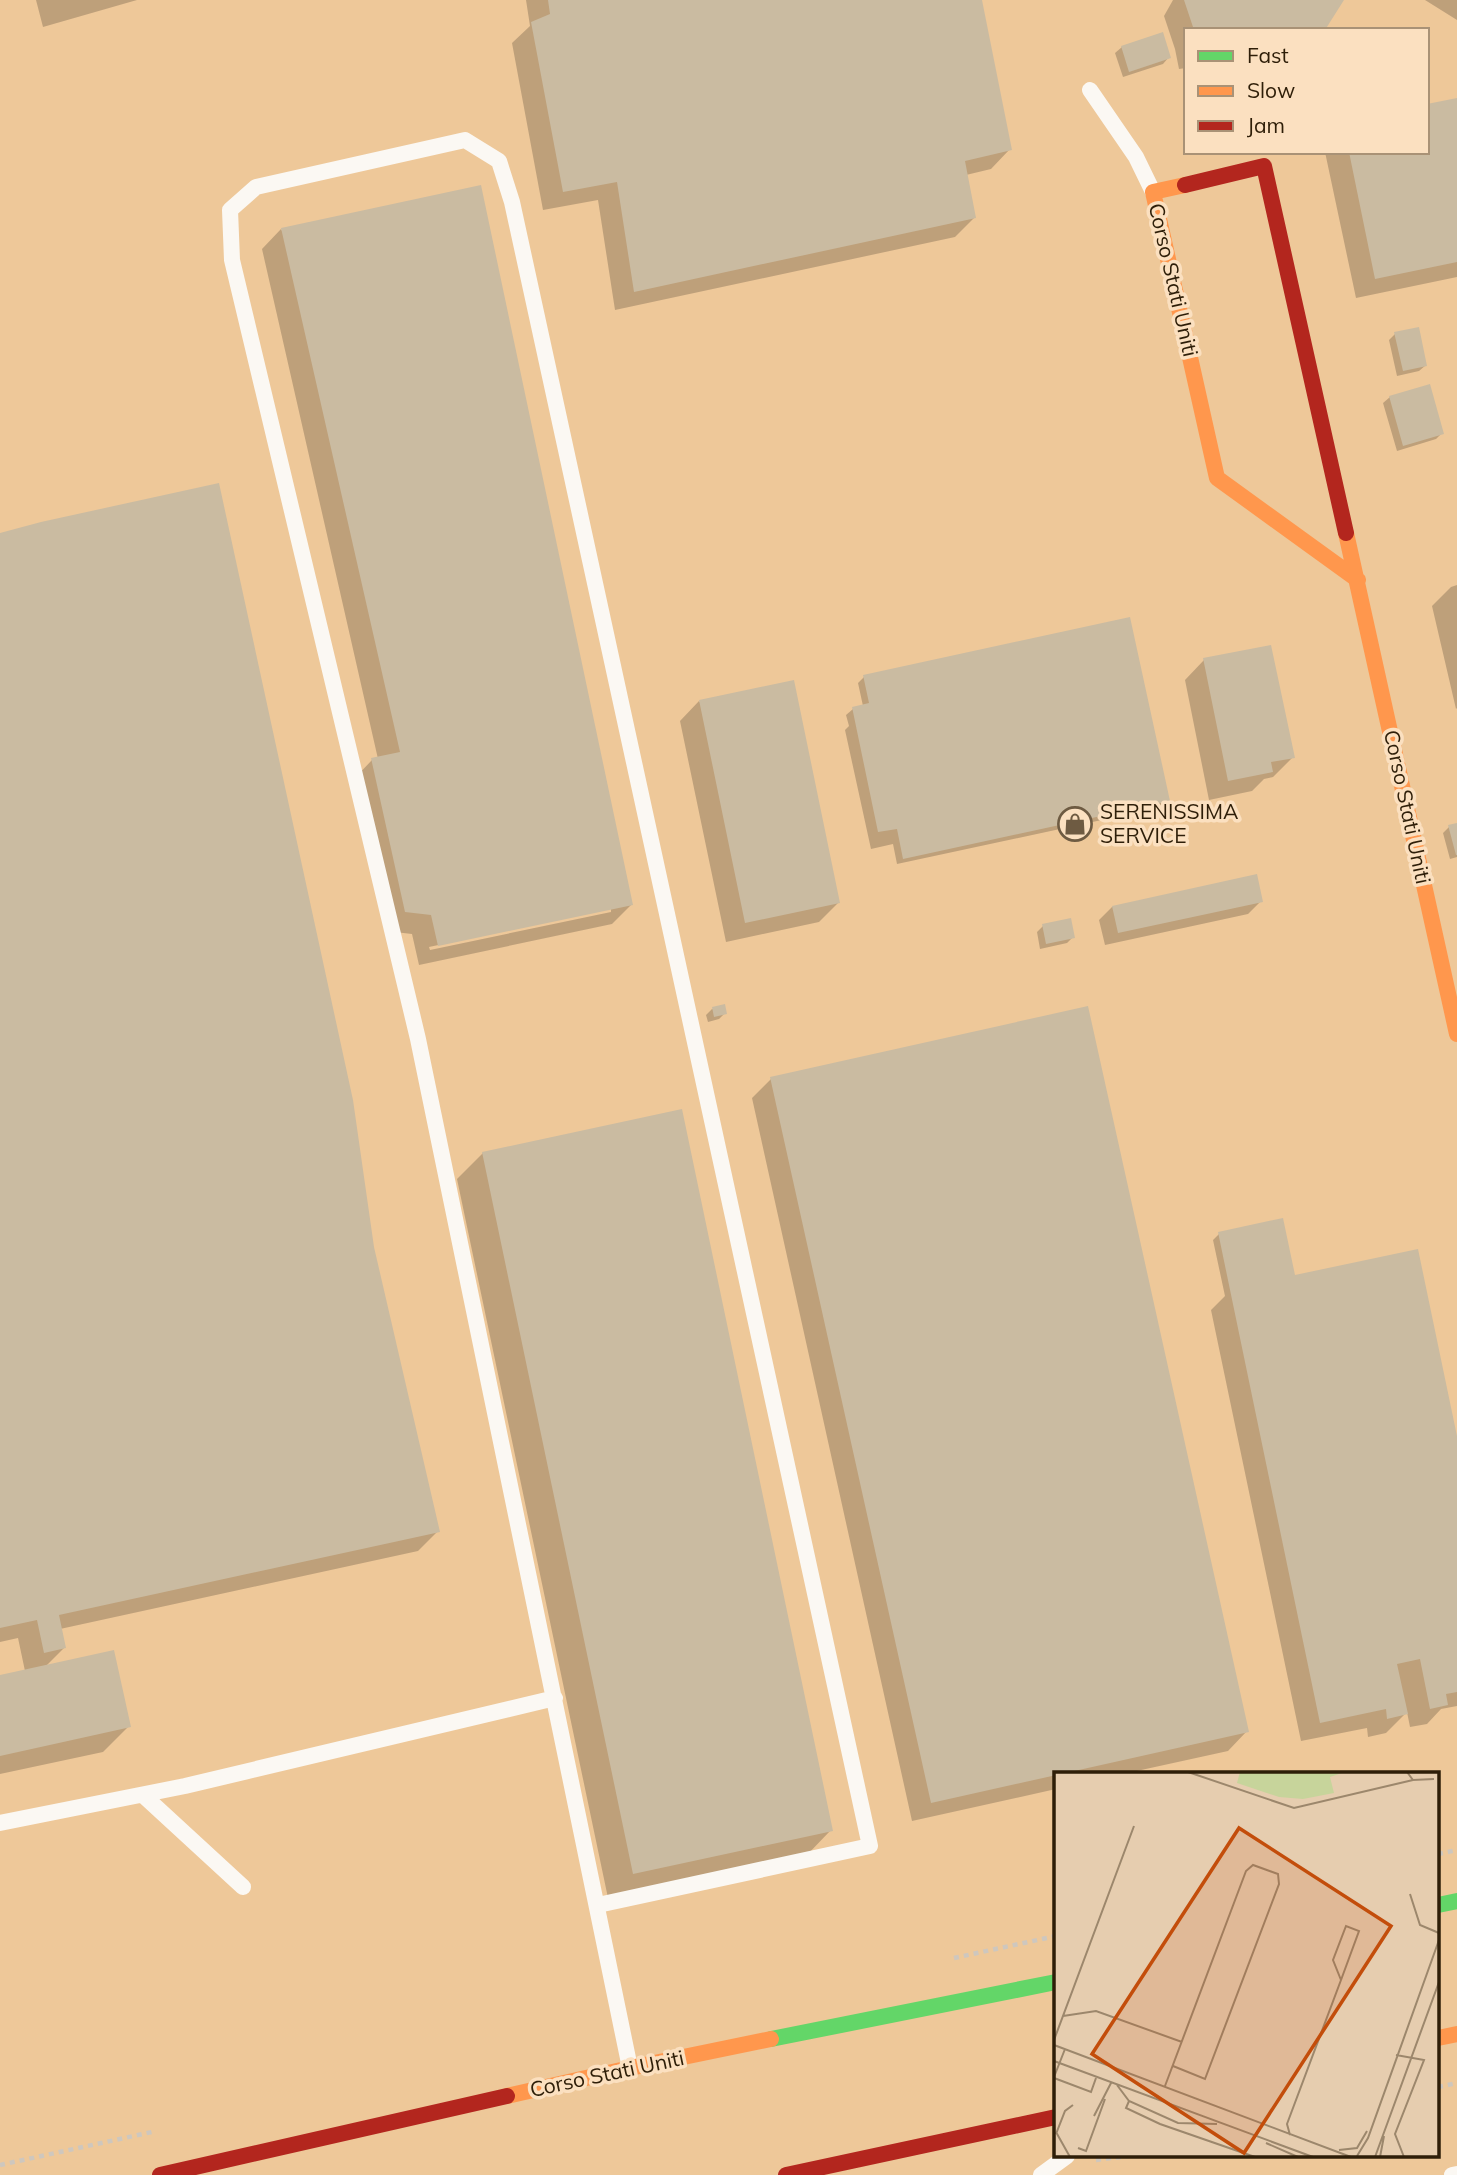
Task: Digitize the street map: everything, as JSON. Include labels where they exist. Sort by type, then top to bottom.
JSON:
[{"type":"street","name":"Corso Stati Uniti","points":[[1358,580],[1217,478],[1153,192],[1264,166],[1358,580],[1457,1034]]},
{"type":"street","name":"Corso Stati Uniti","points":[[160,2175],[630,2068],[1054,1982]]},
{"type":"street","points":[[786,2175],[1054,2117]]},
{"type":"lane","points":[[1090,90],[1136,157],[1153,192]]},
{"type":"lane","points":[[598,1905],[870,1846],[512,202],[499,161],[465,140],[256,187],[230,210],[232,260],[418,1040],[630,2068]]},
{"type":"lane","points":[[0,1824],[185,1786],[555,1698]]},
{"type":"lane","points":[[143,1795],[243,1887]]},
{"type":"lane","points":[[1041,2175],[1064,2158]]},
{"type":"path","points":[[1114,2159],[1119,2158]]},
{"type":"shaded area","points":[[0,0],[1457,0],[1457,2175],[0,2175]]},
{"type":"building","points":[[548,0],[982,0],[1012,150],[965,161],[976,218],[634,292],[617,182],[563,192],[531,22],[550,14]]},
{"type":"building","points":[[1184,0],[1344,0],[1326,28],[1193,28]]},
{"type":"building","points":[[1163,32],[1171,58],[1129,72],[1121,46]]},
{"type":"building","points":[[1457,98],[1457,262],[1375,279],[1349,154],[1429,154],[1429,104]]},
{"type":"building","points":[[481,185],[633,905],[438,946],[431,915],[405,912],[371,758],[400,752],[281,228]]},
{"type":"building","points":[[1419,327],[1427,366],[1403,371],[1394,332]]},
{"type":"building","points":[[1430,384],[1444,434],[1403,446],[1389,396]]},
{"type":"building","points":[[219,483],[353,1100],[374,1247],[440,1532],[59,1615],[66,1648],[44,1653],[37,1620],[0,1628],[0,533]]},
{"type":"building","points":[[1130,617],[1170,801],[903,859],[897,829],[878,832],[852,707],[869,703],[863,675]]},
{"type":"building","points":[[1271,645],[1295,758],[1271,762],[1273,772],[1228,781],[1203,658]]},
{"type":"building","points":[[794,680],[840,903],[745,923],[699,700]]},
{"type":"building","points":[[1457,823],[1457,855],[1456,855],[1448,825]]},
{"type":"building","points":[[1257,874],[1263,902],[1118,933],[1112,906]]},
{"type":"building","points":[[1071,918],[1075,938],[1046,944],[1042,924]]},
{"type":"building","points":[[725,1004],[727,1014],[714,1017],[712,1007]]},
{"type":"building","points":[[1088,1006],[1249,1732],[1070,1772],[1054,1772],[1054,1776],[931,1803],[770,1077]]},
{"type":"building","points":[[682,1109],[833,1831],[633,1874],[482,1152]]},
{"type":"building","points":[[1283,1218],[1295,1275],[1418,1249],[1457,1436],[1457,1692],[1446,1694],[1448,1705],[1430,1709],[1420,1659],[1397,1664],[1408,1714],[1387,1719],[1386,1709],[1320,1723],[1218,1232]]},
{"type":"building","points":[[114,1650],[131,1727],[0,1756],[0,1675]]},
{"type":"traffic: fast","points":[[1440,1905],[1457,1901]]},
{"type":"traffic: fast","points":[[771,2039],[1054,1982]]},
{"type":"traffic: slow","points":[[1185,185],[1153,192],[1217,478],[1358,580]]},
{"type":"traffic: slow","points":[[1346,533],[1457,1034]]},
{"type":"traffic: slow","points":[[1440,2038],[1457,2034]]},
{"type":"traffic: slow","points":[[507,2096],[771,2039]]},
{"type":"traffic: jam","points":[[1185,185],[1264,166],[1346,533]]},
{"type":"traffic: jam","points":[[160,2175],[507,2096]]},
{"type":"traffic: jam","points":[[786,2175],[1054,2117]]},
{"type":"place","name":"SERENISSIMA SERVICE","points":[[1075,824]]}]
